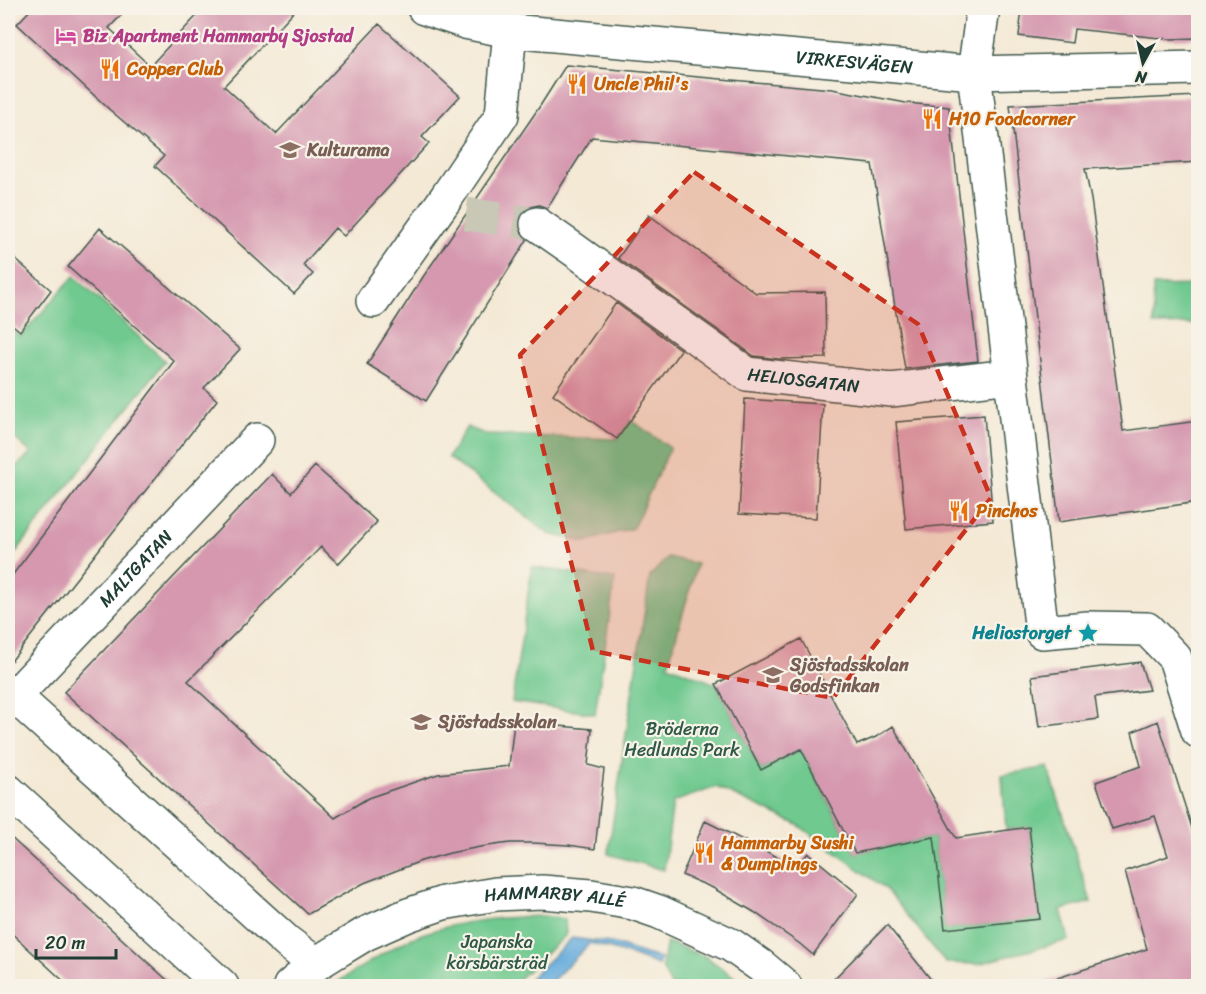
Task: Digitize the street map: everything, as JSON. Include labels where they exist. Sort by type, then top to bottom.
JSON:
[{"type":"street","name":"VIRKESVÄGEN","points":[[424,8],[465,22],[510,31],[974,73],[1198,68]]},
{"type":"street","points":[[983,8],[974,73],[1042,632],[1088,628],[1147,629],[1175,658],[1198,731]]},
{"type":"street","points":[[373,302],[456,206],[502,115],[510,31]]},
{"type":"street","name":"HELIOSGATAN","points":[[537,224],[747,374],[891,390],[1010,376]]},
{"type":"street","name":"MALTGATAN","points":[[11,694],[256,440]]},
{"type":"street","points":[[11,694],[287,942],[316,964]]},
{"type":"street","points":[[8,791],[222,987]]},
{"type":"street","name":"HAMMARBY ALLÉ","points":[[290,987],[316,964],[365,934],[408,915],[443,903],[496,894],[542,892],[591,896],[633,903],[659,912],[731,945],[761,966],[785,987]]},
{"type":"highlighted area","points":[[694,172],[918,324],[991,498],[833,698],[593,651],[520,355]]},
{"type":"green space","points":[[74,276],[165,361],[12,557],[8,553],[8,474],[31,453],[8,432],[8,326],[20,337]]},
{"type":"green space","points":[[1198,285],[1198,324],[1154,325],[1153,286]]},
{"type":"green space","points":[[631,420],[670,448],[633,528],[584,542],[549,534],[448,457],[467,427],[487,435],[617,439]]},
{"type":"green space","name":"Bröderna Hedlunds Park","points":[[668,557],[697,564],[668,665],[716,684],[761,770],[801,749],[855,853],[934,837],[945,929],[1040,918],[1029,827],[1006,830],[1002,775],[1048,767],[1091,902],[1061,910],[1069,940],[978,964],[946,963],[886,889],[798,825],[716,787],[673,802],[664,870],[608,854],[650,576]]},
{"type":"green space","points":[[532,567],[615,579],[595,714],[512,702]]},
{"type":"green space","name":"Japanska körsbärsträd","points":[[545,916],[565,919],[566,935],[511,986],[348,986],[338,982],[390,950],[437,929],[483,920]]},
{"type":"green space","points":[[667,942],[706,957],[747,986],[671,986],[662,967]]},
{"type":"water","points":[[572,938],[611,943],[661,959],[658,965],[590,943],[547,986],[522,986]]},
{"type":"building","name":"Kulturama","points":[[32,8],[128,8],[109,28],[150,66],[204,8],[297,8],[224,86],[276,134],[379,24],[460,96],[422,137],[429,143],[344,236],[335,228],[303,265],[313,274],[294,294],[155,166],[164,156],[110,110],[17,24]]},
{"type":"building","points":[[1022,8],[1198,8],[1198,38],[1170,39],[1074,29],[1072,43],[1019,36]]},
{"type":"building","points":[[566,65],[832,89],[906,103],[949,107],[978,361],[905,369],[872,164],[592,137],[547,208],[539,205],[530,207],[521,214],[518,223],[520,231],[527,240],[426,401],[367,364]]},
{"type":"building","points":[[1198,96],[1198,162],[1085,169],[1123,431],[1198,421],[1198,502],[1059,522],[1010,105]]},
{"type":"building","points":[[649,215],[756,293],[825,292],[826,358],[778,359],[754,356],[618,258]]},
{"type":"building","points":[[100,228],[240,349],[204,388],[217,400],[8,665],[8,581],[174,361],[68,267]]},
{"type":"building","points":[[8,253],[51,290],[20,331],[8,321]]},
{"type":"building","points":[[616,303],[681,350],[617,439],[553,394]]},
{"type":"building","points":[[745,399],[823,404],[816,518],[739,514]]},
{"type":"building","points":[[984,415],[993,521],[906,529],[896,422]]},
{"type":"building","points":[[315,466],[377,522],[338,564],[321,547],[188,681],[335,818],[368,798],[438,774],[509,766],[514,722],[592,729],[588,765],[604,769],[595,849],[568,845],[510,843],[450,853],[421,861],[364,883],[308,914],[64,692],[272,474],[291,493]]},
{"type":"building","points":[[801,639],[857,745],[893,726],[956,838],[1029,827],[1040,919],[945,929],[934,837],[855,853],[801,749],[761,770],[716,684]]},
{"type":"building","points":[[1140,662],[1149,690],[1095,697],[1098,719],[1039,727],[1032,676]]},
{"type":"building","points":[[1158,721],[1198,847],[1198,987],[1046,987],[1045,982],[1147,949],[1125,871],[1168,856],[1155,816],[1112,829],[1096,782],[1141,766],[1132,732]]},
{"type":"building","points":[[705,821],[797,867],[808,853],[858,894],[813,955],[754,912],[713,888],[682,875]]},
{"type":"building","points":[[8,835],[175,987],[70,987],[8,930]]},
{"type":"building","points":[[887,925],[937,987],[826,987]]},
{"type":"tunnel","points":[[466,214],[537,224]]},
{"type":"place","name":"Biz Apartment Hammarby Sjostad","points":[[66,36]]},
{"type":"place","name":"Copper Club","points":[[110,69]]},
{"type":"place","name":"Uncle Phil's","points":[[577,84]]},
{"type":"place","name":"H10 Foodcorner","points":[[932,119]]},
{"type":"place","name":"Kulturama","points":[[290,150]]},
{"type":"place","name":"Pinchos","points":[[959,511]]},
{"type":"place","name":"Heliostorget","points":[[1088,633]]},
{"type":"place","name":"Sjöstadsskolan Godsfinkan","points":[[773,675]]},
{"type":"place","name":"Sjöstadsskolan","points":[[421,722]]},
{"type":"place","name":"Hammarby Sushi & Dumplings","points":[[704,853]]}]
